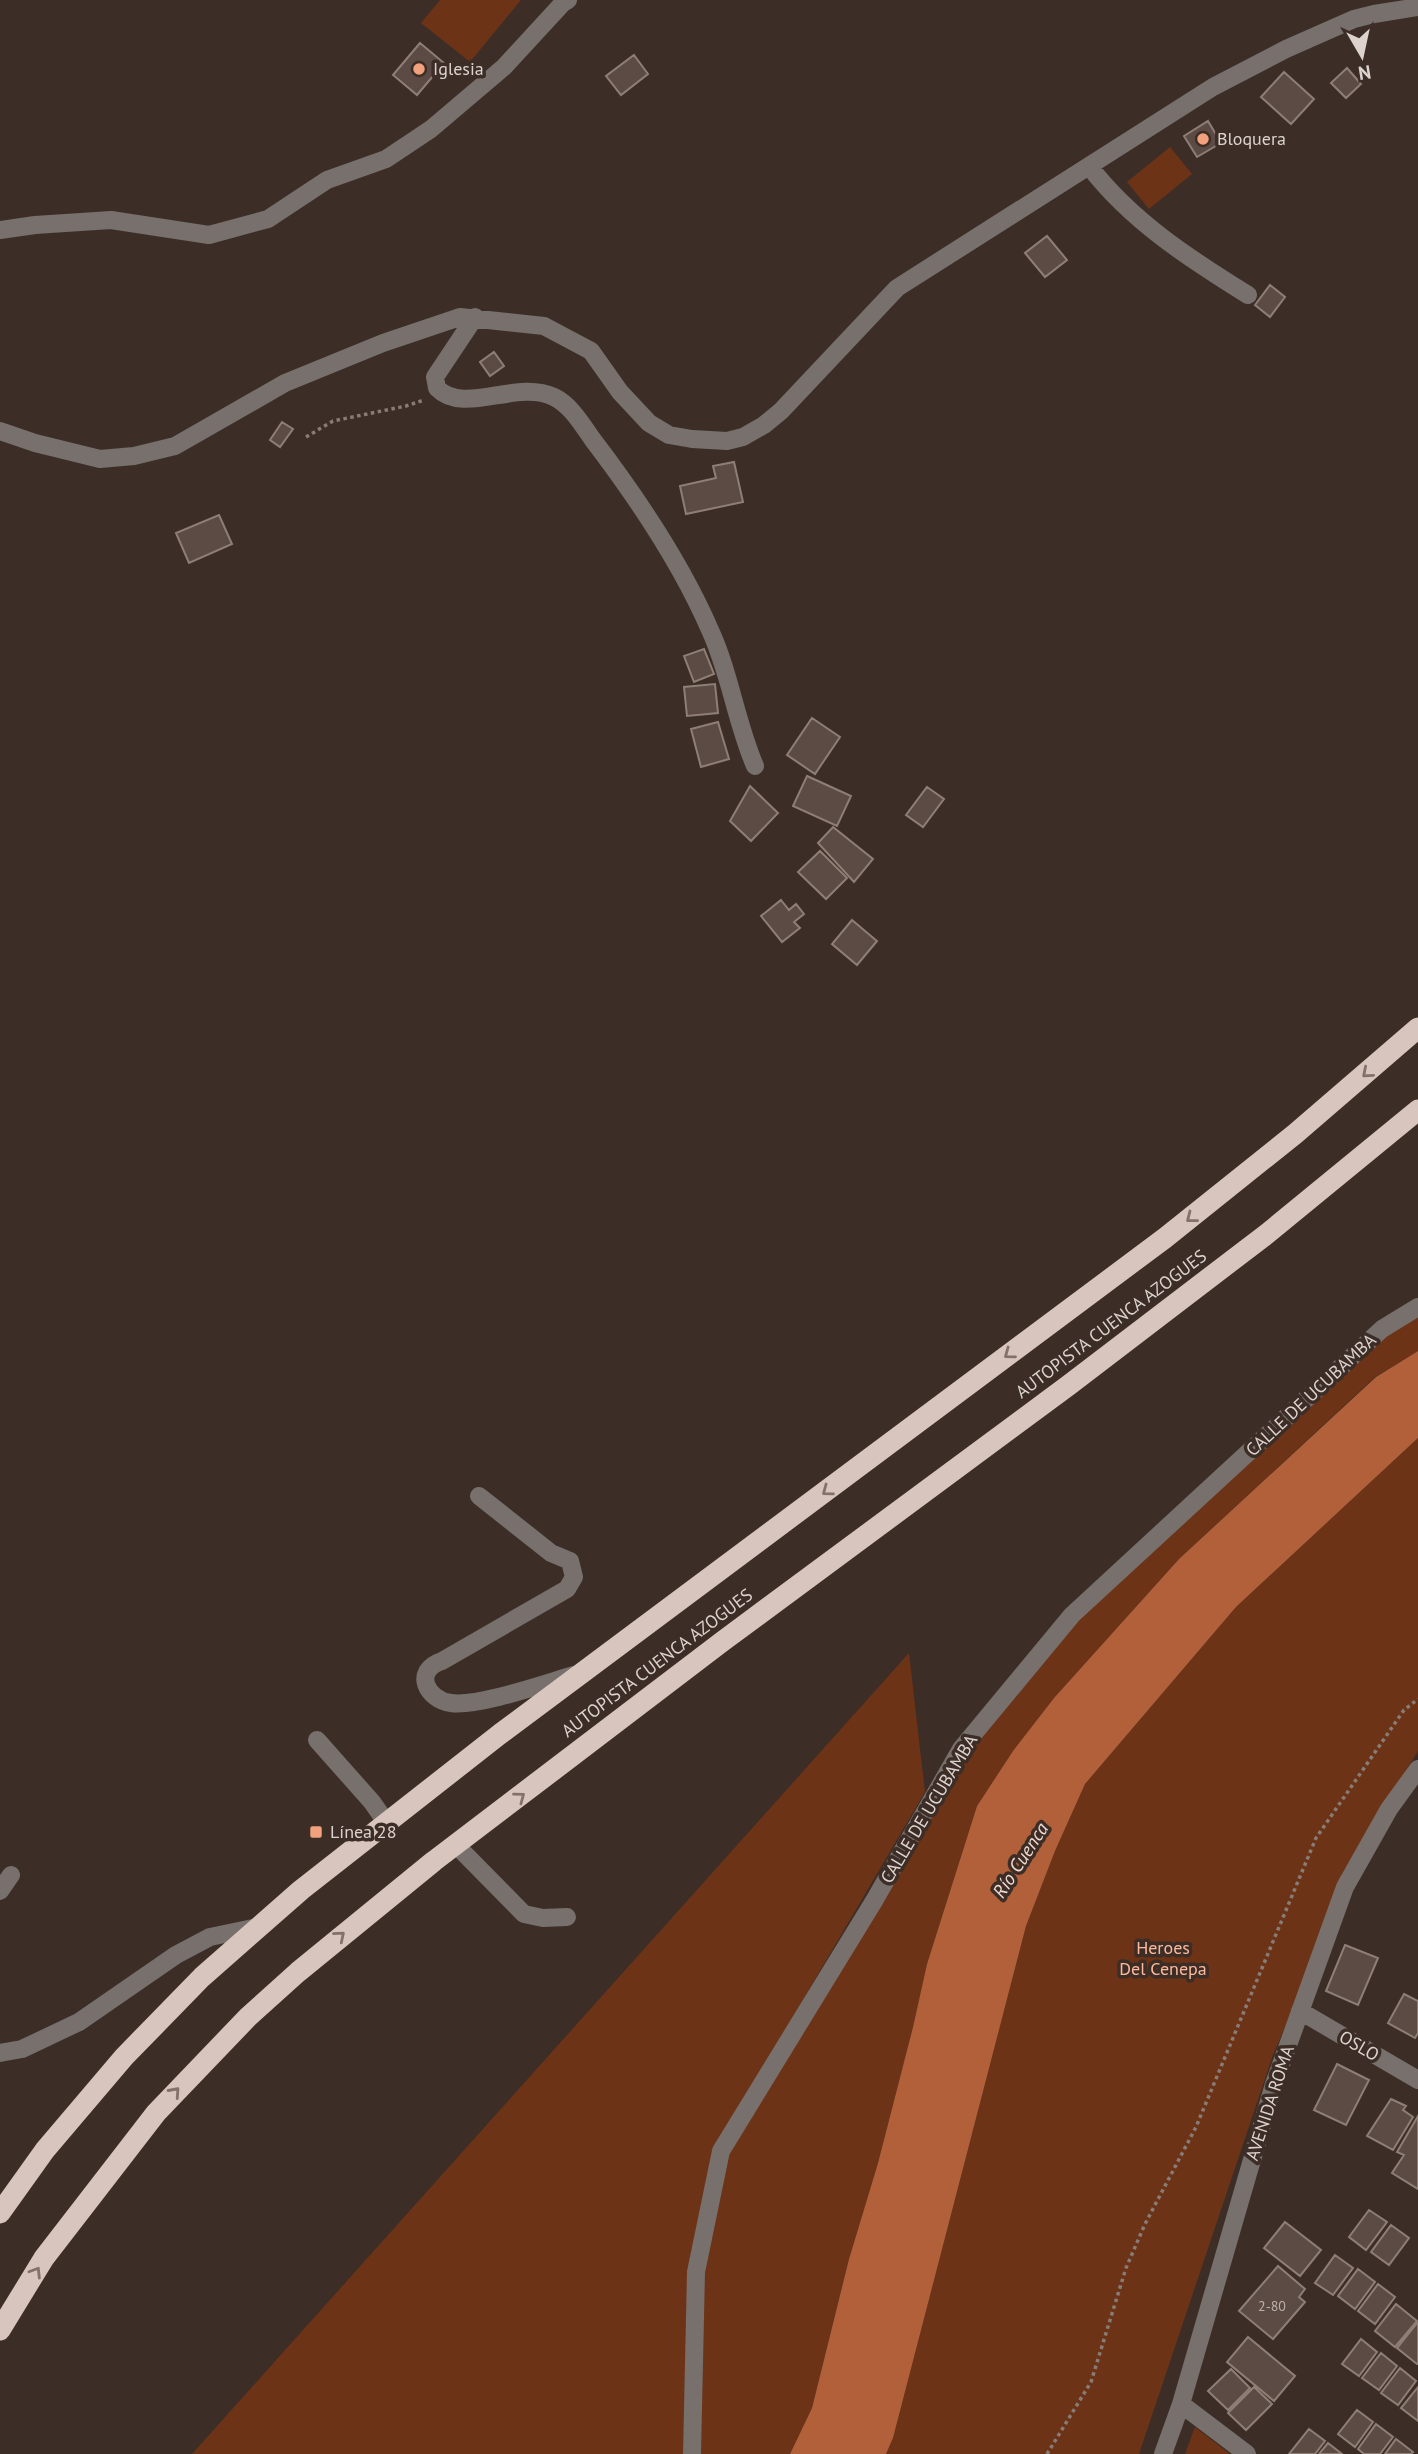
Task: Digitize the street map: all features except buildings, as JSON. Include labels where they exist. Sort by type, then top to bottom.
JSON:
[{"type":"highway","name":"AUTOPISTA CUENCA AZOGUES","points":[[0,2213],[103,2079],[163,2015],[258,1927],[386,1822],[581,1673],[1185,1223],[1295,1134],[1418,1028]]},
{"type":"highway","name":"AUTOPISTA CUENCA AZOGUES","points":[[0,2330],[44,2258],[156,2113],[248,2017],[298,1972],[456,1845],[723,1641],[1176,1304],[1319,1193],[1418,1110]]},
{"type":"street","points":[[0,230],[111,220],[209,235],[268,219],[327,180],[386,159],[432,129],[504,67],[568,0]]},
{"type":"street","points":[[0,432],[100,459],[134,456],[175,446],[285,383],[383,343],[460,317],[475,317],[544,326],[591,351],[620,392],[649,424],[669,435],[712,441],[743,437],[781,411],[897,288],[1213,88],[1286,49],[1354,19],[1418,7]]},
{"type":"street","points":[[1089,166],[1108,190],[1179,252],[1248,295]]},
{"type":"street","points":[[475,317],[435,377],[438,388],[452,398],[465,400],[527,390],[555,398],[573,414],[613,466],[682,573],[711,632],[755,766]]},
{"type":"street","name":"CALLE DE UCUBAMBA","points":[[692,2454],[696,2272],[721,2151],[874,1901],[961,1749],[1072,1615],[1382,1329],[1418,1307]]},
{"type":"street","points":[[479,1496],[551,1553],[570,1561],[574,1577],[566,1589],[431,1665],[425,1674],[426,1687],[435,1697],[450,1703],[470,1702],[581,1673]]},
{"type":"street","points":[[317,1740],[372,1801],[386,1822]]},
{"type":"street","name":"AVENIDA ROMA","points":[[1163,2454],[1181,2404],[1274,2084],[1345,1887],[1389,1809],[1418,1769]]},
{"type":"street","points":[[456,1845],[524,1914],[567,1917]]},
{"type":"street","points":[[0,1891],[12,1875]]},
{"type":"street","points":[[0,2053],[22,2049],[79,2022],[176,1955],[210,1937],[258,1927]]},
{"type":"street","name":"OSLO","points":[[1300,2011],[1418,2080]]},
{"type":"street","points":[[1181,2404],[1247,2454]]},
{"type":"path","points":[[306,438],[332,421],[407,406],[442,393]]},
{"type":"path","points":[[1047,2454],[1091,2382],[1126,2268],[1145,2224],[1196,2127],[1316,1838],[1404,1710],[1418,1699]]},
{"type":"green space","points":[[440,0],[521,0],[470,62],[421,23]]},
{"type":"green space","points":[[1170,147],[1192,174],[1149,209],[1127,182]]},
{"type":"green space","points":[[1418,1307],[1418,1351],[1375,1377],[1179,1559],[1054,1698],[1013,1751],[977,1806],[927,1964],[878,2163],[849,2259],[812,2408],[790,2454],[692,2454],[696,2272],[721,2151],[961,1749],[1072,1615]]},
{"type":"green space","name":"Heroes Del Cenepa","points":[[1418,1438],[1418,1751],[1343,1872],[1273,2055],[1139,2454],[886,2454],[893,2438],[1026,1926],[1085,1784],[1236,1607]]},
{"type":"green space","points":[[909,1653],[925,1792],[716,2148],[685,2454],[192,2454]]},
{"type":"green space","points":[[1195,2427],[1230,2454],[1185,2454]]},
{"type":"water","name":"Río Cuenca","points":[[1418,1351],[1418,1438],[1236,1607],[1085,1784],[1026,1926],[893,2438],[886,2454],[790,2454],[812,2408],[849,2259],[878,2163],[927,1964],[977,1806],[1013,1751],[1054,1698],[1179,1559],[1376,1377]]},
{"type":"place","name":"Iglesia","points":[[419,69]]},
{"type":"place","name":"Bloquera","points":[[1203,139]]},
{"type":"place","name":"Línea 28","points":[[316,1832]]}]
